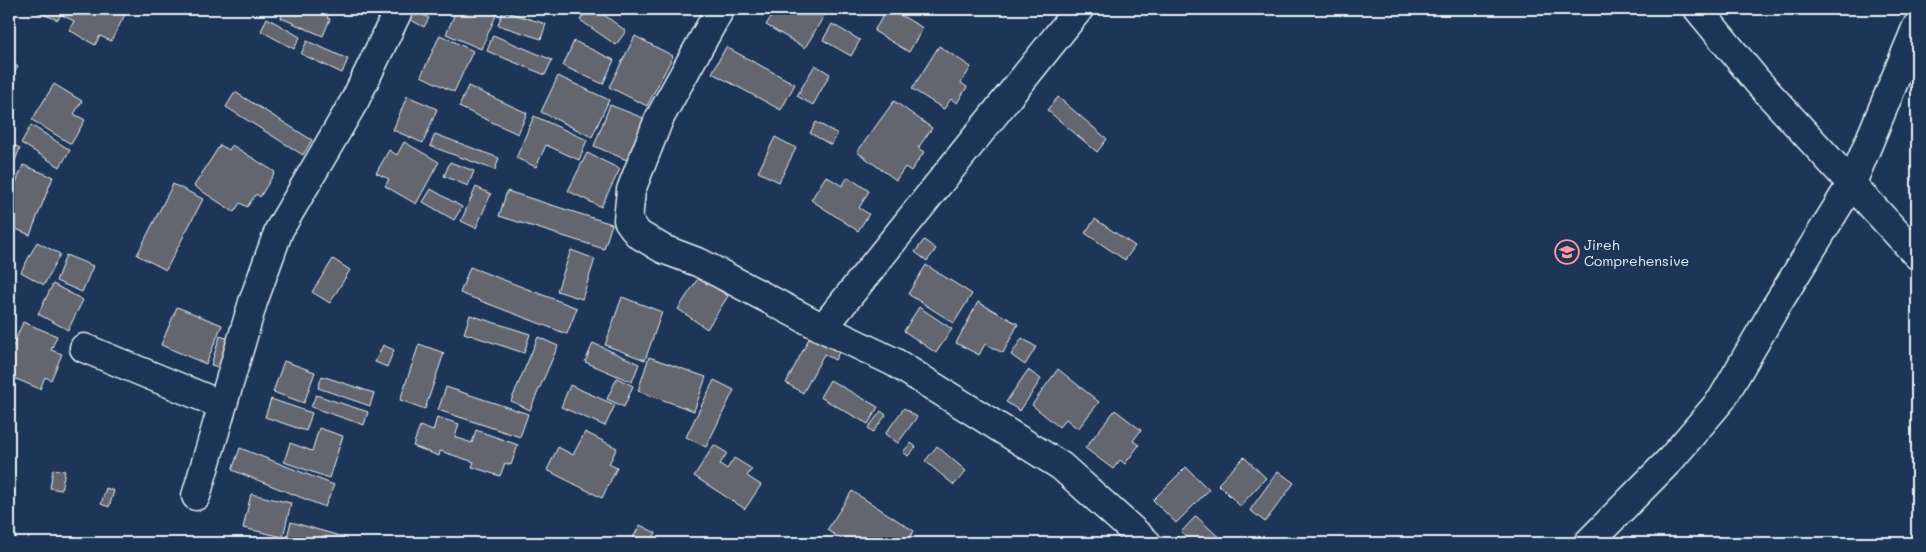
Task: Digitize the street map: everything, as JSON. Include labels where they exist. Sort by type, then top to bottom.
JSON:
[{"type":"street","points":[[196,496],[253,302],[279,230],[355,100],[399,9]]},
{"type":"street","points":[[720,9],[659,119],[631,190],[628,220],[638,234],[664,249],[700,263],[823,328],[894,362],[1061,466],[1146,543]]},
{"type":"street","points":[[823,328],[1080,9]]},
{"type":"street","points":[[1698,9],[1757,81],[1917,255]]},
{"type":"street","points":[[1588,543],[1671,459],[1722,399],[1775,308],[1852,183],[1917,26]]},
{"type":"street","points":[[84,348],[222,405]]},
{"type":"building","points":[[38,9],[63,9],[58,20],[37,12]]},
{"type":"building","points":[[66,9],[128,9],[111,41],[100,36],[95,45],[69,30],[74,21],[62,15]]},
{"type":"building","points":[[284,9],[331,9],[327,18],[330,19],[323,36],[281,18]]},
{"type":"building","points":[[412,9],[429,18],[424,27],[407,18]]},
{"type":"building","points":[[457,9],[493,9],[498,11],[481,49],[446,34]]},
{"type":"building","points":[[588,9],[596,9],[626,31],[616,45],[580,20]]},
{"type":"building","points":[[776,9],[816,9],[825,14],[805,48],[766,25]]},
{"type":"building","points":[[887,9],[923,28],[909,52],[874,31]]},
{"type":"building","points":[[503,11],[546,24],[541,39],[498,25]]},
{"type":"building","points":[[267,18],[300,37],[294,49],[261,31]]},
{"type":"building","points":[[832,24],[860,40],[851,56],[823,40]]},
{"type":"building","points":[[440,35],[473,51],[454,92],[421,76]]},
{"type":"building","points":[[493,35],[552,60],[545,75],[487,51]]},
{"type":"building","points":[[635,36],[673,56],[647,106],[609,87]]},
{"type":"building","points":[[307,41],[348,59],[342,73],[301,54]]},
{"type":"building","points":[[574,41],[614,60],[603,84],[563,66]]},
{"type":"building","points":[[939,46],[971,67],[961,83],[967,87],[957,103],[951,99],[944,109],[912,89]]},
{"type":"building","points":[[726,47],[795,84],[781,110],[712,73]]},
{"type":"building","points":[[9,60],[18,67],[9,80]]},
{"type":"building","points":[[815,65],[830,74],[813,105],[797,96]]},
{"type":"building","points":[[558,76],[609,100],[592,137],[541,112]]},
{"type":"building","points":[[54,84],[82,101],[74,114],[85,120],[71,144],[32,120]]},
{"type":"building","points":[[468,86],[527,113],[518,134],[459,107]]},
{"type":"building","points":[[235,92],[312,140],[303,155],[226,107]]},
{"type":"building","points":[[407,96],[437,109],[423,143],[393,130]]},
{"type":"building","points":[[1058,97],[1107,139],[1097,152],[1047,110]]},
{"type":"building","points":[[894,101],[932,128],[918,148],[924,152],[911,171],[905,167],[896,180],[857,152]]},
{"type":"building","points":[[610,105],[651,121],[634,163],[594,146]]},
{"type":"building","points":[[534,116],[587,140],[579,160],[546,145],[536,167],[516,158]]},
{"type":"building","points":[[816,122],[838,134],[831,145],[810,133]]},
{"type":"building","points":[[31,125],[70,150],[60,167],[21,143]]},
{"type":"building","points":[[435,134],[499,158],[495,170],[430,146]]},
{"type":"building","points":[[775,137],[796,148],[779,182],[758,172]]},
{"type":"building","points":[[404,142],[439,162],[416,204],[385,186],[389,179],[376,173],[389,150],[397,155]]},
{"type":"building","points":[[9,143],[20,148],[9,176]]},
{"type":"building","points":[[220,145],[229,150],[232,145],[275,172],[260,197],[256,194],[247,207],[240,203],[234,212],[194,186]]},
{"type":"building","points":[[587,153],[620,169],[601,207],[568,191]]},
{"type":"building","points":[[450,162],[474,171],[468,186],[444,176]]},
{"type":"building","points":[[23,165],[53,177],[30,235],[9,226],[9,201]]},
{"type":"building","points":[[826,176],[842,186],[848,177],[869,191],[859,208],[869,214],[858,231],[811,200]]},
{"type":"building","points":[[173,184],[203,199],[166,270],[137,255]]},
{"type":"building","points":[[476,187],[491,194],[476,228],[461,221]]},
{"type":"building","points":[[431,189],[462,207],[454,220],[423,202]]},
{"type":"building","points":[[507,191],[612,224],[604,249],[499,216]]},
{"type":"building","points":[[1095,219],[1135,246],[1125,260],[1085,233]]},
{"type":"building","points":[[924,240],[936,249],[927,261],[915,252]]},
{"type":"building","points":[[37,242],[60,254],[44,285],[21,272]]},
{"type":"building","points":[[571,250],[595,259],[582,299],[557,291]]},
{"type":"building","points":[[66,255],[93,266],[82,292],[56,281]]},
{"type":"building","points":[[333,259],[350,270],[330,303],[312,292]]},
{"type":"building","points":[[926,265],[972,294],[954,323],[908,294]]},
{"type":"building","points":[[470,267],[577,308],[567,334],[460,293]]},
{"type":"building","points":[[699,277],[728,296],[707,329],[678,309]]},
{"type":"building","points":[[53,284],[83,300],[68,330],[38,314]]},
{"type":"building","points":[[622,297],[662,312],[645,360],[605,345]]},
{"type":"building","points":[[978,302],[1018,324],[1003,353],[985,344],[979,355],[956,343]]},
{"type":"building","points":[[177,307],[222,325],[206,364],[161,345]]},
{"type":"building","points":[[919,307],[952,329],[936,353],[904,331]]},
{"type":"building","points":[[470,315],[530,334],[524,353],[464,333]]},
{"type":"building","points":[[23,322],[57,336],[51,350],[62,354],[51,380],[45,377],[40,389],[9,376],[9,356]]},
{"type":"building","points":[[816,325],[845,341],[835,360],[824,354],[803,393],[786,383]]},
{"type":"building","points":[[220,336],[232,340],[222,368],[211,365]]},
{"type":"building","points":[[538,337],[558,346],[530,410],[511,401]]},
{"type":"building","points":[[1022,338],[1036,347],[1025,365],[1011,355]]},
{"type":"building","points":[[593,343],[639,364],[632,382],[585,362]]},
{"type":"building","points":[[419,344],[444,353],[425,409],[400,400]]},
{"type":"building","points":[[383,345],[394,350],[387,367],[375,362]]},
{"type":"building","points":[[649,357],[706,377],[694,411],[638,391]]},
{"type":"building","points":[[284,361],[315,372],[304,403],[273,392]]},
{"type":"building","points":[[1058,369],[1099,402],[1078,429],[1066,419],[1059,427],[1032,405]]},
{"type":"building","points":[[1028,370],[1041,379],[1020,411],[1006,402]]},
{"type":"building","points":[[322,376],[374,393],[370,406],[318,388]]},
{"type":"building","points":[[617,378],[633,386],[624,407],[607,399]]},
{"type":"building","points":[[714,380],[734,390],[706,447],[686,437]]},
{"type":"building","points":[[830,380],[878,407],[868,424],[820,397]]},
{"type":"building","points":[[570,385],[615,405],[605,426],[561,407]]},
{"type":"building","points":[[446,387],[528,414],[520,437],[438,410]]},
{"type":"building","points":[[316,395],[368,412],[364,425],[311,407]]},
{"type":"building","points":[[271,399],[312,413],[306,431],[265,417]]},
{"type":"building","points":[[904,408],[917,417],[898,443],[885,434]]},
{"type":"building","points":[[1115,410],[1141,430],[1133,441],[1139,445],[1125,464],[1120,460],[1113,469],[1085,448]]},
{"type":"building","points":[[881,411],[886,415],[873,432],[868,428]]},
{"type":"building","points":[[437,417],[459,424],[455,437],[472,443],[476,430],[518,445],[511,465],[505,463],[500,476],[472,467],[474,462],[440,451],[439,456],[413,446],[420,426],[433,431]]},
{"type":"building","points":[[319,428],[343,436],[329,478],[284,462],[290,443],[312,451]]},
{"type":"building","points":[[585,432],[617,448],[609,464],[617,468],[602,498],[547,470],[558,447],[573,455]]},
{"type":"building","points":[[911,443],[916,447],[908,456],[903,452]]},
{"type":"building","points":[[714,445],[727,453],[720,464],[727,469],[734,458],[752,469],[747,476],[761,485],[745,509],[694,476]]},
{"type":"building","points":[[937,446],[966,471],[954,485],[925,461]]},
{"type":"building","points":[[240,448],[334,485],[325,507],[232,470]]},
{"type":"building","points":[[1244,457],[1266,478],[1240,506],[1218,484]]},
{"type":"building","points":[[1186,467],[1209,490],[1176,523],[1153,500]]},
{"type":"building","points":[[53,469],[65,471],[61,490],[50,488]]},
{"type":"building","points":[[1278,471],[1294,483],[1265,522],[1250,510]]},
{"type":"building","points":[[106,488],[114,491],[109,507],[101,504]]},
{"type":"building","points":[[852,491],[914,531],[906,543],[848,543],[827,530]]},
{"type":"building","points":[[251,494],[291,503],[283,537],[243,528]]},
{"type":"building","points":[[1196,516],[1225,543],[1193,543],[1181,532]]},
{"type":"building","points":[[291,522],[347,538],[345,543],[309,543],[287,537]]},
{"type":"building","points":[[640,525],[656,533],[650,543],[630,543]]},
{"type":"place","name":"Jireh Comprehensive","points":[[1567,252]]}]
